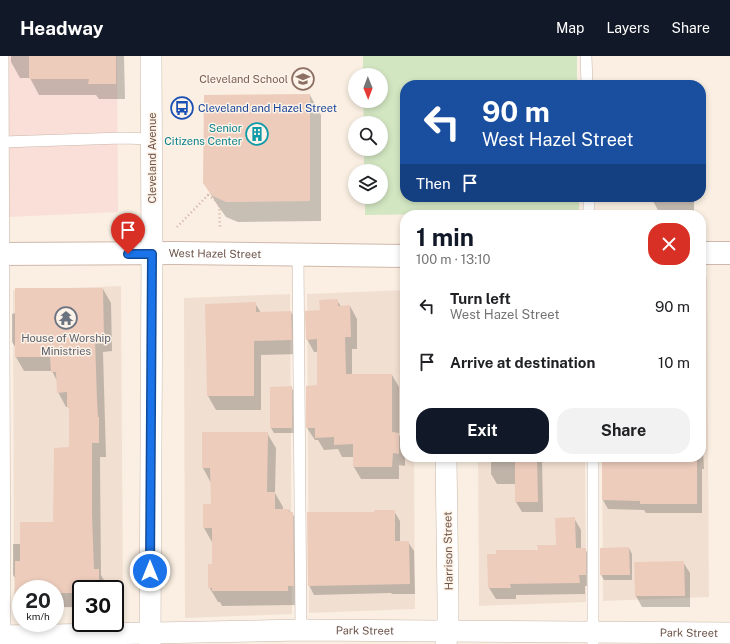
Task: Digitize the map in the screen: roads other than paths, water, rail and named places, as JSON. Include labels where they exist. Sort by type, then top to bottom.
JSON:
[{"type":"street","name":"Cleveland Avenue","points":[[150,639],[152,254],[151,56]]},
{"type":"street","points":[[706,253],[730,253]]},
{"type":"street","name":"West Hazel Street","points":[[2,254],[400,256]]},
{"type":"street","name":"Harrison Street","points":[[446,462],[447,638]]},
{"type":"street","name":"Park Street","points":[[3,639],[150,639],[301,630],[447,638],[593,638],[730,633]]},
{"type":"lane","points":[[3,56],[3,639]]},
{"type":"lane","points":[[586,56],[587,80]]},
{"type":"lane","points":[[3,142],[122,138],[152,139]]},
{"type":"lane","points":[[298,255],[301,630]]},
{"type":"lane","points":[[592,462],[593,638]]},
{"type":"place","name":"Cleveland School","points":[[303,79]]},
{"type":"place","name":"Cleveland and Hazel Street","points":[[182,108]]},
{"type":"place","name":"Senior Citizens Center","points":[[257,134]]},
{"type":"place","name":"House of Worship Ministries","points":[[66,318]]}]
